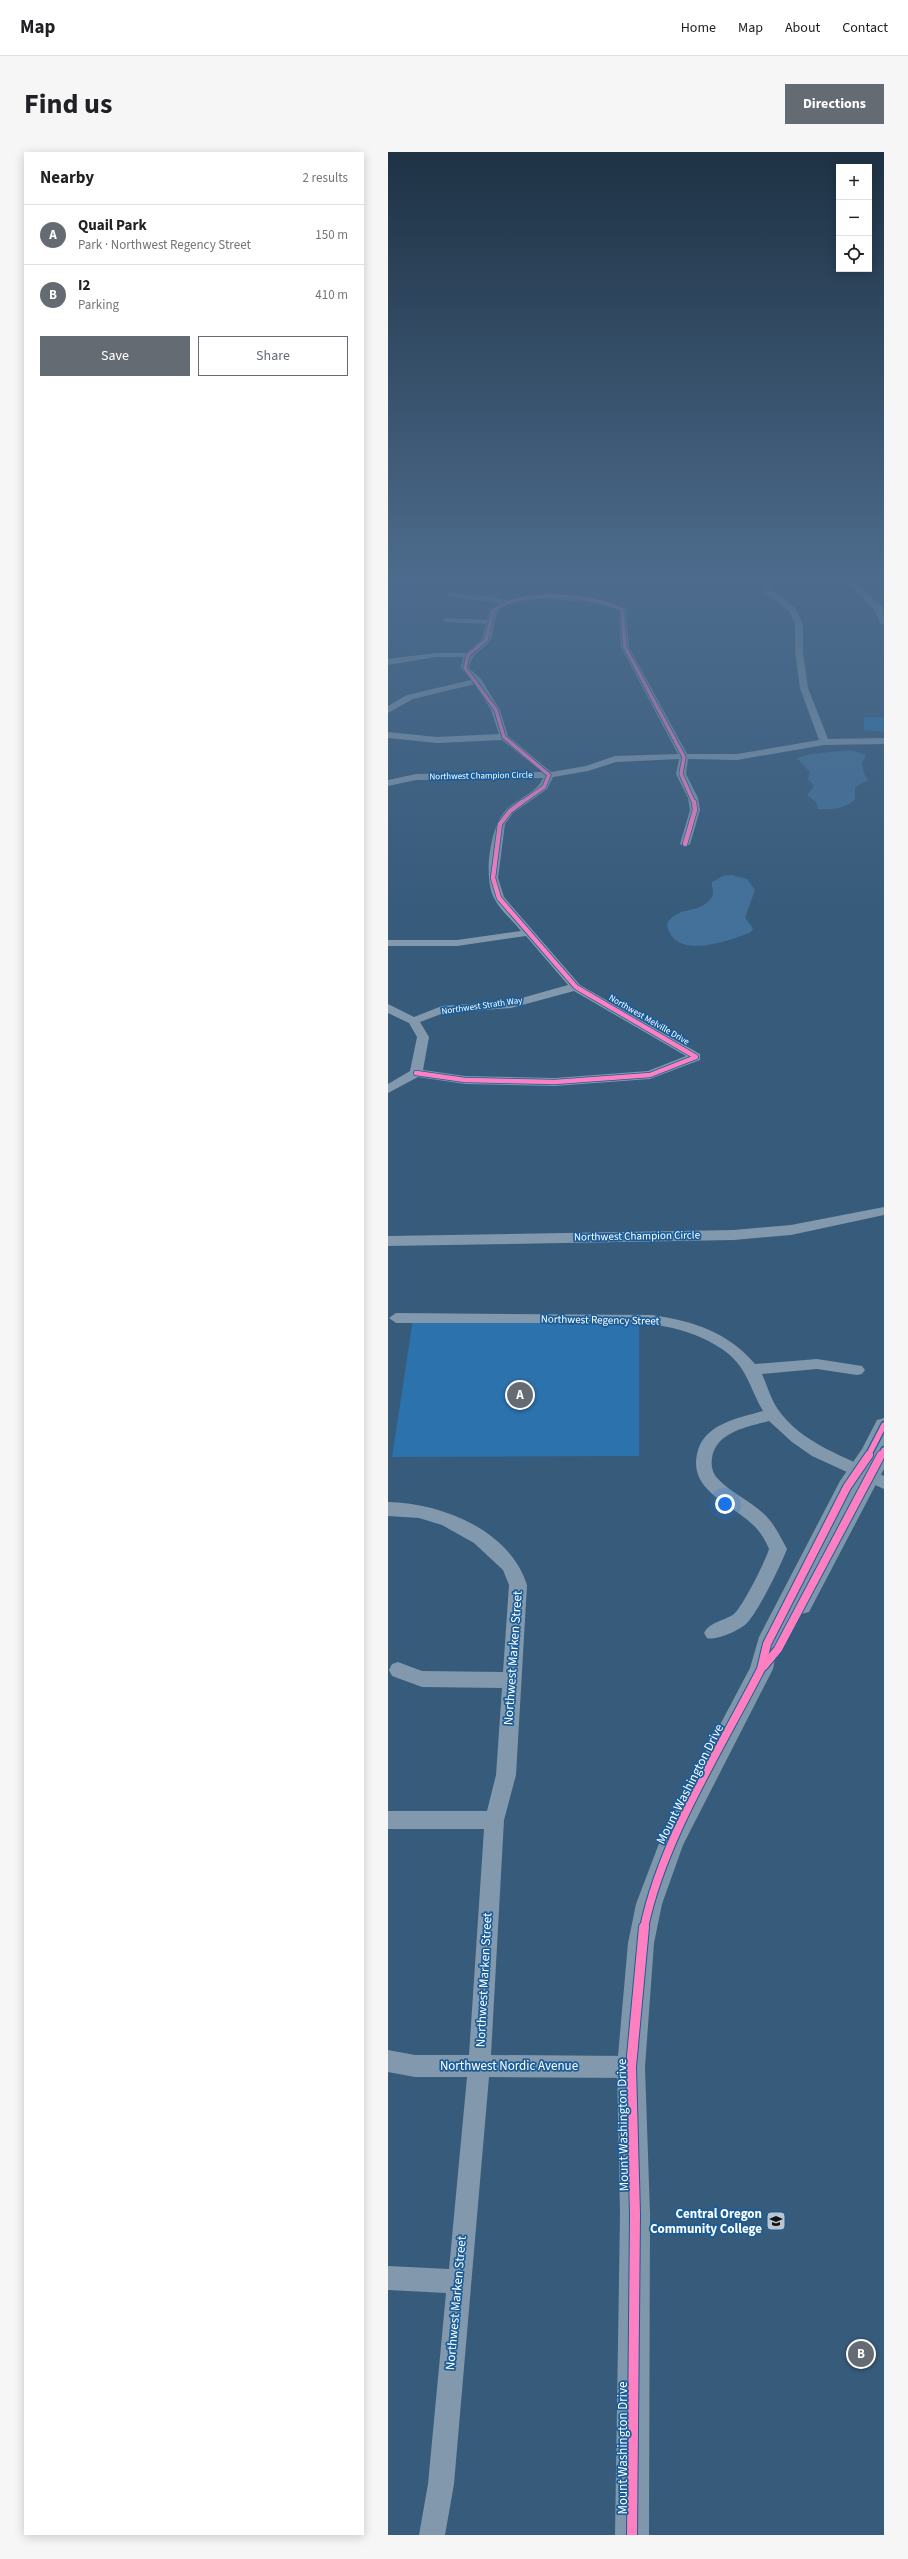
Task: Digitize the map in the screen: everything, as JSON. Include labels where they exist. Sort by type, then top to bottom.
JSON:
[{"type":"main road","name":"Mount Washington Drive","points":[[871,1477],[870,1453],[884,1425]]},
{"type":"main road","name":"Mount Washington Drive","points":[[632,2535],[635,2214],[631,2067],[638,1965],[649,1904],[672,1841],[684,1815],[761,1669],[778,1649],[871,1477],[884,1450]]},
{"type":"street","points":[[388,710],[410,697],[430,692]]},
{"type":"street","points":[[484,692],[504,727],[504,737],[515,748],[541,764],[549,775]]},
{"type":"street","points":[[650,692],[673,733],[684,757],[682,774],[693,798],[695,810],[685,844]]},
{"type":"street","points":[[806,692],[824,742]]},
{"type":"street","points":[[388,735],[437,740],[504,737]]},
{"type":"street","name":"Northwest Champion Circle","points":[[388,783],[416,777],[549,775],[588,768],[615,759],[644,756],[737,757],[824,742],[884,741]]},
{"type":"street","name":"Northwest Melville Drive","points":[[416,1073],[465,1080],[555,1082],[650,1075],[696,1057],[576,987],[527,933],[500,898],[493,878],[500,824],[510,811],[544,787],[549,775]]},
{"type":"street","points":[[388,943],[488,940],[527,933]]},
{"type":"street","name":"Northwest Strath Way","points":[[413,1021],[442,1010],[511,1004],[576,987]]},
{"type":"street","points":[[388,1008],[413,1021],[423,1037],[416,1073],[388,1089]]},
{"type":"street","name":"Northwest Champion Circle","points":[[388,1241],[734,1235],[791,1230],[884,1211]]},
{"type":"street","name":"Northwest Regency Street","points":[[396,1318],[636,1318],[668,1322],[700,1331],[728,1345],[752,1370],[773,1414],[799,1439],[871,1477]]},
{"type":"street","points":[[752,1370],[807,1362],[824,1363],[857,1370]]},
{"type":"street","points":[[713,1634],[741,1618],[772,1563],[778,1549],[771,1531],[756,1514],[716,1488],[706,1477],[703,1463],[705,1452],[709,1442],[716,1435],[742,1423],[773,1414]]},
{"type":"street","name":"Northwest Marken Street","points":[[388,1510],[425,1513],[449,1521],[484,1543],[511,1565],[517,1575],[518,1585],[506,1775],[494,1820],[479,2066],[440,2484],[432,2535]]},
{"type":"street","points":[[398,1670],[422,1679],[512,1680]]},
{"type":"street","points":[[388,1820],[494,1820]]},
{"type":"street","name":"Northwest Nordic Avenue","points":[[388,2061],[415,2066],[631,2067]]},
{"type":"street","points":[[388,2278],[458,2281]]},
{"type":"shaded area","points":[[864,717],[884,717],[884,732],[864,730]]},
{"type":"shaded area","points":[[851,750],[866,755],[862,763],[864,774],[868,780],[855,787],[855,799],[848,805],[833,809],[818,809],[816,802],[807,795],[814,786],[808,779],[810,772],[797,758],[811,754]]},
{"type":"shaded area","points":[[731,875],[747,879],[755,890],[745,918],[753,928],[751,932],[730,940],[703,946],[679,942],[671,935],[667,923],[672,917],[707,903],[713,895],[712,882],[723,876]]},
{"type":"shaded area","points":[[413,1319],[639,1319],[639,1456],[392,1457]]},
{"type":"cycle path","points":[[416,1073],[465,1080],[555,1082],[650,1075],[696,1057],[576,987],[499,898],[493,878],[500,824],[510,811],[544,787],[549,775],[539,764],[504,737],[500,719],[485,692]]},
{"type":"cycle path","points":[[650,692],[673,733],[684,757],[681,774],[693,798],[695,810],[685,844]]},
{"type":"cycle path","points":[[632,2535],[635,2214],[631,2067],[641,1943],[649,1904],[672,1841],[761,1669],[767,1644],[847,1487],[870,1453],[884,1425]]},
{"type":"cycle path","points":[[764,1666],[778,1649],[884,1450]]},
{"type":"place","name":"Quail Park","points":[[520,1395]]},
{"type":"place","name":"Central Oregon Community College","points":[[776,2221]]},
{"type":"place","name":"I2","points":[[861,2354]]}]
